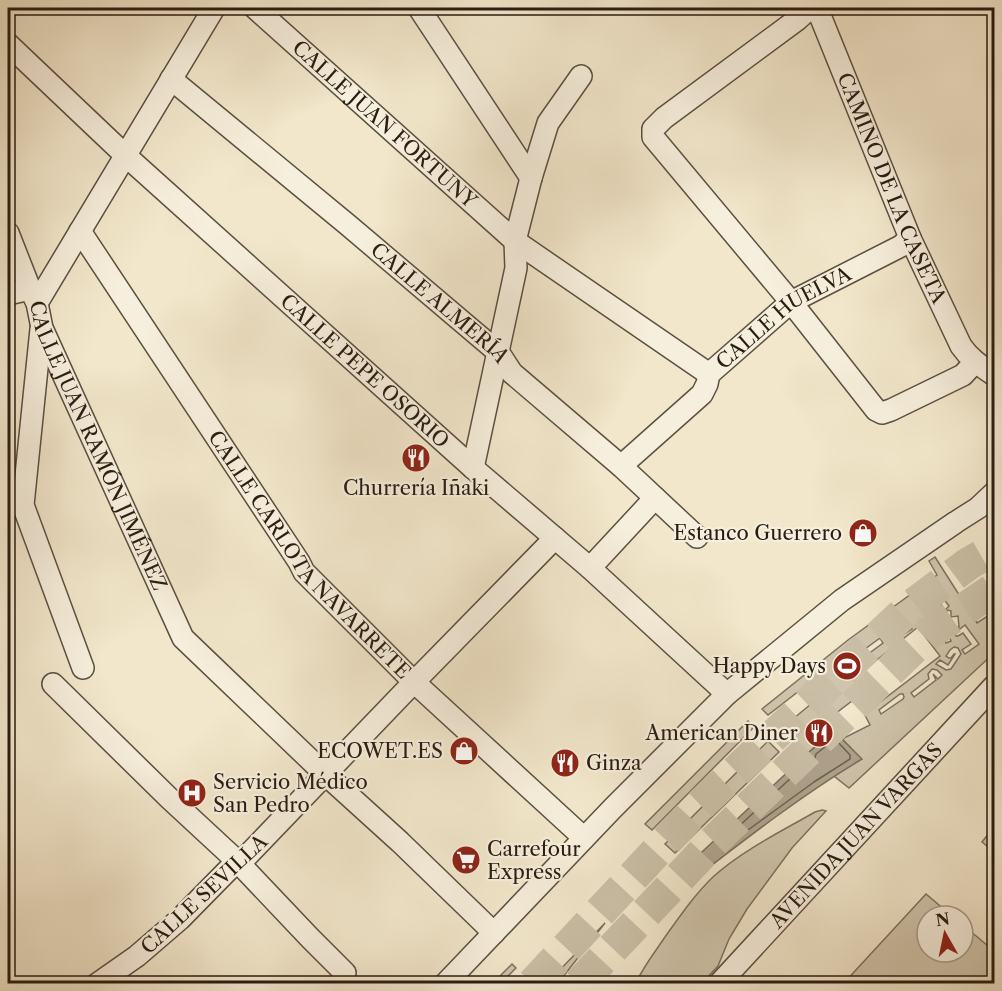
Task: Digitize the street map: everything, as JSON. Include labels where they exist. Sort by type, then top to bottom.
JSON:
[{"type":"street","points":[[8,294],[34,296],[80,231],[214,8]]},
{"type":"street","name":"CALLE JUAN FORTUNY","points":[[255,8],[515,241],[709,374]]},
{"type":"street","points":[[419,8],[531,178]]},
{"type":"street","points":[[810,8],[664,118],[653,129],[652,138],[791,302],[876,410],[882,413],[891,410],[963,375],[975,362]]},
{"type":"street","name":"CAMINO DE LA CASETA","points":[[817,8],[910,238],[961,346],[967,355],[994,375]]},
{"type":"street","name":"CALLE PEPE OSORIO","points":[[8,44],[125,155],[473,468],[590,568],[727,694]]},
{"type":"street","points":[[473,468],[516,268],[515,241],[531,178],[548,123],[581,76]]},
{"type":"street","name":"CALLE ALMERÍA","points":[[171,79],[499,353],[512,373],[621,466],[697,537]]},
{"type":"street","name":"CALLE CARLOTA NAVARRETE","points":[[80,231],[304,572],[414,682],[584,838]]},
{"type":"street","name":"CALLE JUAN RAMÓN JIMÉNEZ","points":[[8,234],[34,296],[42,328],[183,638],[494,933]]},
{"type":"street","name":"CALLE HUELVA","points":[[621,466],[702,394],[709,374],[791,302],[901,246],[910,238]]},
{"type":"street","points":[[42,328],[24,505],[83,668]]},
{"type":"street","points":[[446,984],[584,838],[727,694],[842,600],[978,508],[994,493]]},
{"type":"street","points":[[590,568],[655,498]]},
{"type":"street","name":"CALLE SEVILLA","points":[[97,984],[137,956],[172,926],[237,861],[245,858],[555,538]]},
{"type":"street","points":[[53,684],[237,861],[345,973]]},
{"type":"street","name":"AVENIDA JUAN VARGAS","points":[[719,984],[994,686]]},
{"type":"shaded area","points":[[935,557],[977,623],[994,612],[994,653],[849,788],[834,776],[861,759],[836,730],[808,753],[782,728],[811,704],[799,691],[768,715],[762,709],[848,640],[937,575],[929,561]],"holes":[[[939,593],[949,606],[945,610],[938,601],[925,611],[921,610],[922,606]],[[951,611],[951,617],[958,616],[959,627],[951,628],[947,622],[936,623],[936,619],[947,617],[946,612]],[[930,623],[935,630],[946,628],[951,641],[946,643],[942,632],[930,633],[927,625]],[[899,624],[902,628],[893,635],[908,625],[912,629],[893,641],[888,634]],[[965,625],[979,644],[965,654],[962,650],[971,644],[963,633],[956,636],[955,633]],[[918,627],[940,656],[875,706],[853,679]],[[880,638],[883,643],[860,660],[857,655]],[[954,647],[958,648],[961,654],[951,669],[946,670],[936,664],[940,660],[948,665],[955,654],[949,658],[946,656],[950,650]],[[932,669],[942,675],[938,679],[933,674],[936,680],[914,697],[911,693],[929,679],[928,674]],[[903,694],[903,699],[881,714],[879,710]],[[856,698],[870,725],[844,738],[831,717]],[[823,725],[828,731],[815,742],[809,736]]]},
{"type":"shaded area","points":[[748,721],[754,727],[652,830],[645,824]]},
{"type":"shaded area","points":[[768,741],[779,752],[675,853],[665,844]]},
{"type":"shaded area","points":[[822,810],[826,811],[792,848],[747,909],[729,939],[718,966],[702,983],[636,983],[682,913],[714,876],[763,841]]},
{"type":"shaded area","points":[[994,827],[994,852],[982,842]]},
{"type":"shaded area","points":[[926,894],[938,904],[917,904]]},
{"type":"shaded area","points":[[915,906],[915,964],[975,964],[975,935],[994,951],[994,983],[843,984]]},
{"type":"shaded area","points":[[605,923],[559,982],[554,976]]},
{"type":"shaded area","points":[[512,964],[516,968],[501,983],[493,983]]},
{"type":"water","points":[[836,729],[844,741],[862,759],[799,800],[699,875],[688,865],[793,767],[796,769],[810,756],[808,753]]},
{"type":"tunnel","points":[[533,984],[695,810],[909,608],[968,564],[994,549]]},
{"type":"tunnel","points":[[579,984],[712,843],[928,634],[994,589]]},
{"type":"place","name":"Churrería Iñaki","points":[[416,458]]},
{"type":"place","name":"Estanco Guerrero","points":[[863,533]]},
{"type":"place","name":"Happy Days","points":[[847,666]]},
{"type":"place","name":"American Diner","points":[[819,733]]},
{"type":"place","name":"ECOWET.ES","points":[[464,751]]},
{"type":"place","name":"Ginza","points":[[565,763]]},
{"type":"place","name":"Servicio Médico San Pedro","points":[[192,793]]},
{"type":"place","name":"Carrefour Express","points":[[466,860]]}]
